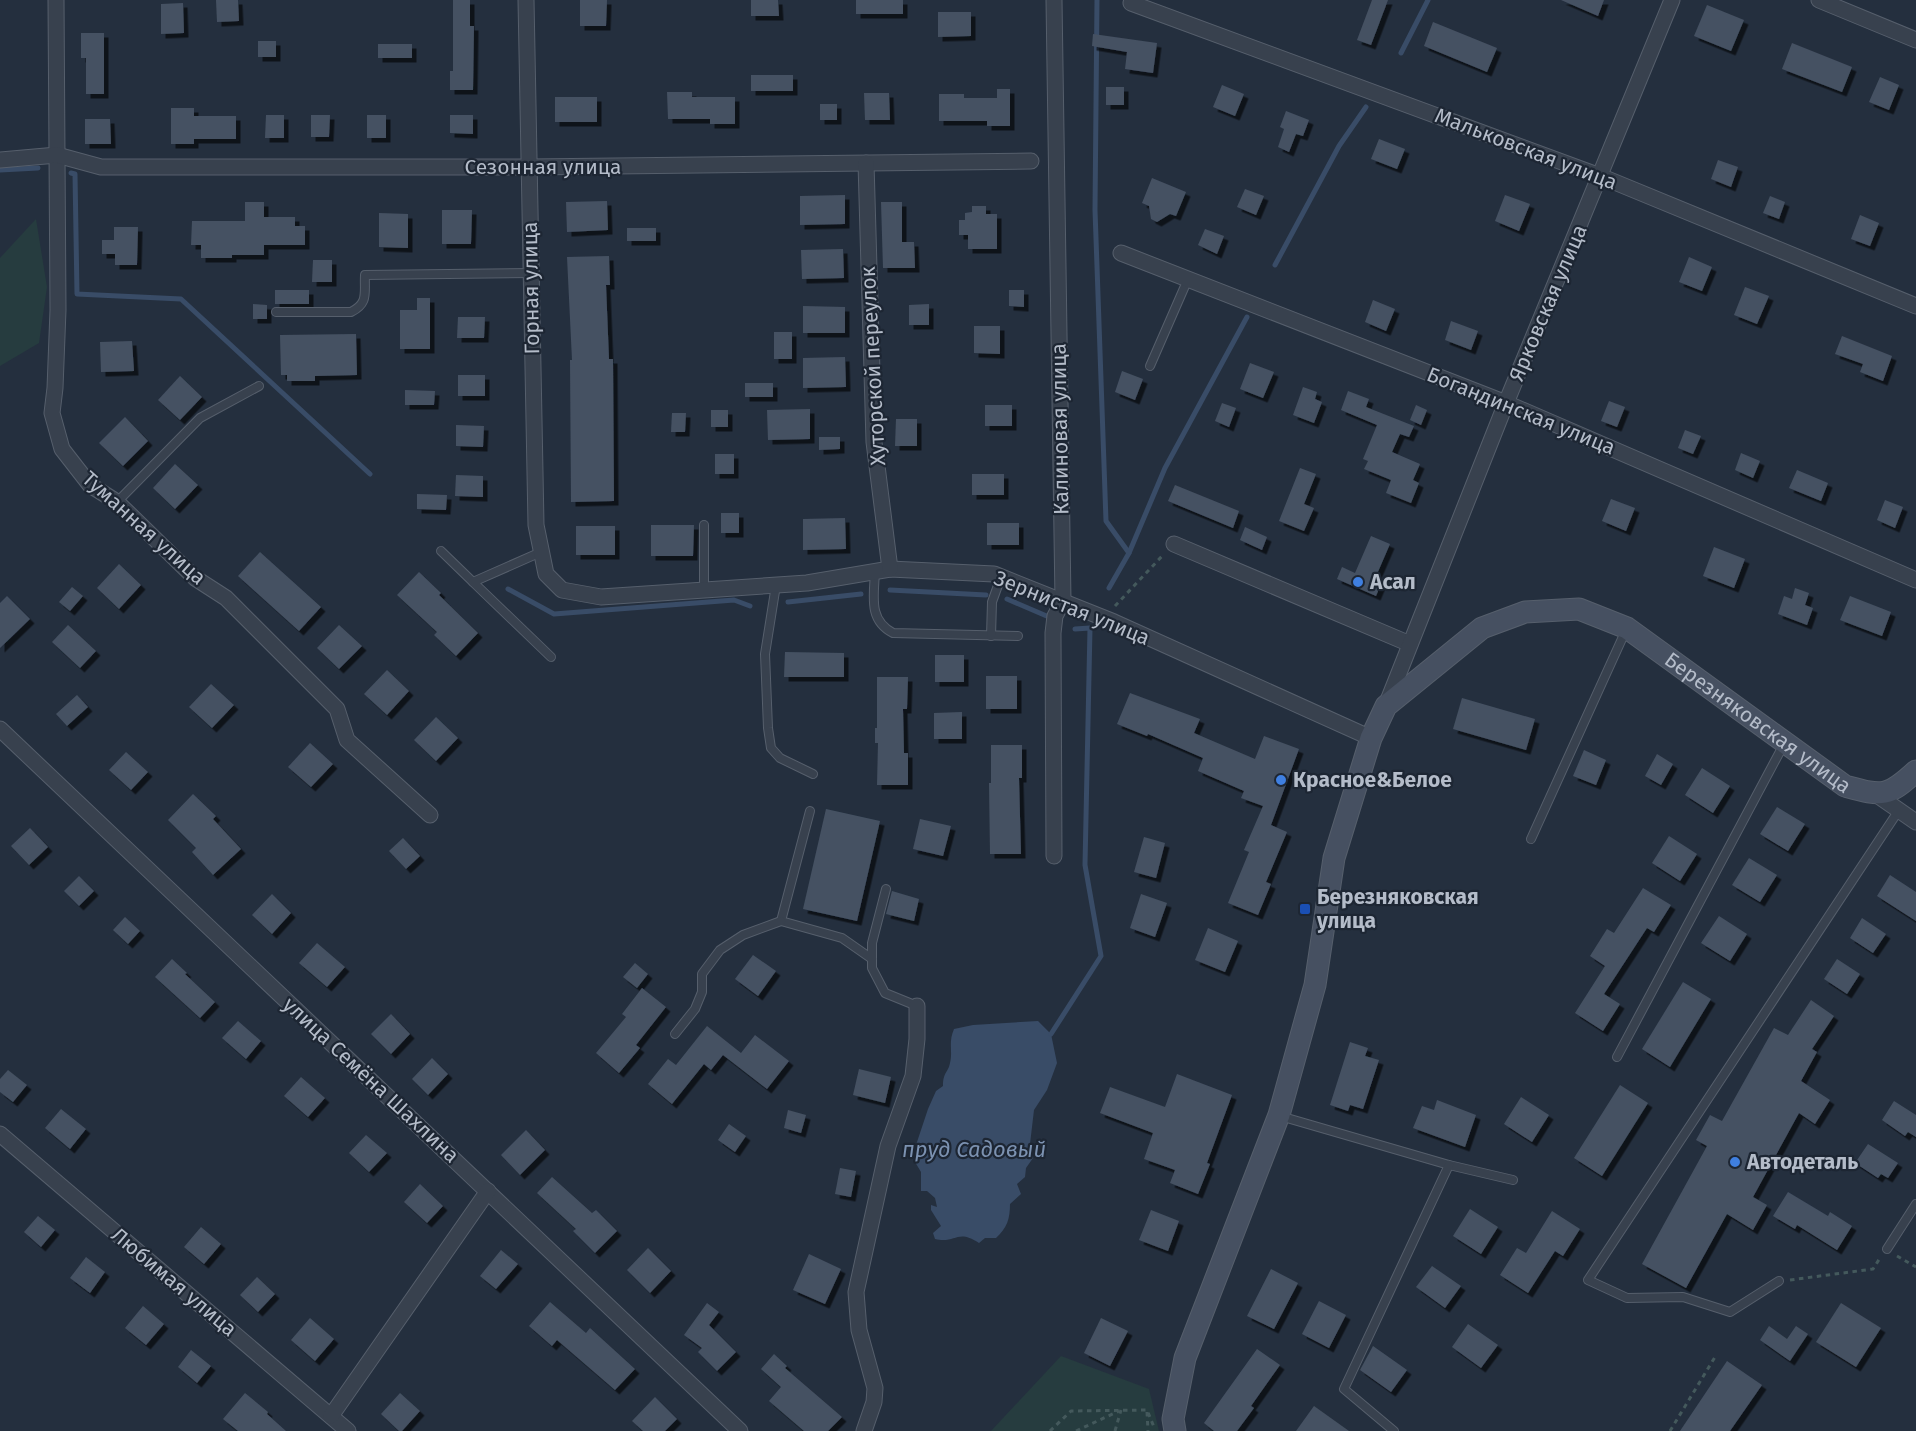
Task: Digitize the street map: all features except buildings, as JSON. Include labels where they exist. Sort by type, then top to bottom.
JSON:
[{"type":"street","name":"Туманная улица","points":[[56,0],[58,310],[56,388],[52,412],[62,449],[90,485],[117,502],[195,578],[226,598],[250,621],[337,709],[347,740],[430,815]]},
{"type":"street","name":"Горная улица","points":[[526,0],[536,525],[546,574]]},
{"type":"street","name":"Калиновая улица","points":[[1054,0],[1063,601],[1055,616],[1053,633],[1054,856]]},
{"type":"street","name":"Ярковская улица","points":[[1386,706],[1506,403],[1672,0]]},
{"type":"street","points":[[1819,0],[1916,40]]},
{"type":"street","name":"Мальковская улица","points":[[1131,3],[1600,176],[1916,306]]},
{"type":"street","points":[[0,160],[57,154]]},
{"type":"street","name":"Сезонная улица","points":[[57,154],[101,167],[529,168],[1031,161]]},
{"type":"street","name":"Хуторской переулок","points":[[866,163],[874,442],[882,570]]},
{"type":"street","name":"Богандинская улица","points":[[1121,253],[1506,403],[1916,580]]},
{"type":"street","points":[[1174,544],[1410,644]]},
{"type":"street","name":"Зернистая улица","points":[[546,574],[562,590],[601,597],[807,583],[882,570],[994,574],[1104,618],[1371,738]]},
{"type":"street","name":"Березняковская улица","points":[[1175,1431],[1173,1419],[1185,1358],[1279,1115],[1315,985],[1334,858],[1371,738],[1386,706],[1482,628],[1525,612],[1579,609],[1627,628],[1845,786],[1877,795],[1899,786],[1916,771]]},
{"type":"street","name":"улица Семёна Шахлина","points":[[0,729],[740,1431]]},
{"type":"street","points":[[1877,795],[1916,822]]},
{"type":"street","points":[[864,1431],[874,1402],[875,1388],[859,1330],[856,1292],[888,1146],[912,1076],[917,1040],[917,1006]]},
{"type":"street","name":"Любимая улица","points":[[0,1134],[348,1431]]},
{"type":"street","points":[[331,1416],[489,1191]]},
{"type":"lane","points":[[276,312],[351,312],[360,308],[364,300],[365,275],[531,273]]},
{"type":"lane","points":[[1150,366],[1188,279]]},
{"type":"lane","points":[[117,502],[200,418],[259,386]]},
{"type":"lane","points":[[704,525],[704,590]]},
{"type":"lane","points":[[441,551],[551,657]]},
{"type":"lane","points":[[473,582],[541,552]]},
{"type":"lane","points":[[882,570],[874,607],[877,619],[884,628],[893,633],[1018,636]]},
{"type":"lane","points":[[991,636],[992,602],[1001,577]]},
{"type":"lane","points":[[776,585],[765,654],[771,747],[780,758],[813,774]]},
{"type":"lane","points":[[1531,839],[1627,628]]},
{"type":"lane","points":[[1617,1057],[1785,742]]},
{"type":"lane","points":[[1779,1281],[1730,1312],[1683,1298],[1627,1298],[1588,1280],[1899,810]]},
{"type":"lane","points":[[781,921],[810,812]]},
{"type":"lane","points":[[886,889],[872,943],[872,968],[885,993],[917,1006]]},
{"type":"lane","points":[[675,1034],[695,1009],[702,992],[702,974],[720,950],[743,935],[781,921],[842,938],[872,959]]},
{"type":"lane","points":[[1279,1115],[1449,1165],[1513,1180]]},
{"type":"lane","points":[[1394,1431],[1344,1389],[1449,1165]]},
{"type":"lane","points":[[1887,1249],[1916,1204]]},
{"type":"path","points":[[1104,618],[1174,544]]},
{"type":"path","points":[[1779,1281],[1873,1269],[1887,1249],[1916,1268]]},
{"type":"path","points":[[1670,1431],[1714,1357]]},
{"type":"path","points":[[1076,1431],[1120,1410]]},
{"type":"path","points":[[1114,1431],[1120,1410]]},
{"type":"path","points":[[1050,1431],[1071,1411],[1147,1410]]},
{"type":"path","points":[[1147,1410],[1148,1431]]},
{"type":"path","points":[[1147,1410],[1156,1431]]},
{"type":"green space","points":[[36,219],[47,287],[39,343],[0,366],[0,258]]},
{"type":"green space","points":[[1061,1356],[1149,1389],[1159,1431],[991,1431]]},
{"type":"water","name":"пруд Садовый","points":[[1038,1021],[1051,1034],[1057,1063],[1047,1090],[1034,1110],[1030,1144],[1033,1158],[1026,1168],[1025,1177],[1017,1184],[1021,1194],[1010,1204],[1007,1223],[996,1238],[985,1238],[979,1243],[961,1236],[948,1240],[935,1239],[933,1233],[941,1226],[931,1210],[931,1205],[937,1207],[935,1198],[927,1191],[921,1191],[921,1172],[915,1162],[915,1148],[936,1091],[943,1086],[950,1063],[951,1038],[954,1029],[973,1025]]},
{"type":"waterway","points":[[1097,0],[1095,210],[1106,521],[1129,553],[1109,588]]},
{"type":"waterway","points":[[1401,53],[1428,0]]},
{"type":"waterway","points":[[1275,265],[1339,146],[1366,107]]},
{"type":"waterway","points":[[0,170],[38,168]]},
{"type":"waterway","points":[[71,173],[75,174],[77,294],[181,299],[370,474]]},
{"type":"waterway","points":[[1129,553],[1165,468],[1247,317]]},
{"type":"waterway","points":[[508,589],[554,614],[734,600],[750,606]]},
{"type":"waterway","points":[[890,590],[986,595]]},
{"type":"waterway","points":[[788,602],[861,594]]},
{"type":"waterway","points":[[1007,599],[1049,617]]},
{"type":"waterway","points":[[1051,1034],[1101,956],[1085,865],[1090,628],[1075,629]]},
{"type":"place","name":"Асал","points":[[1358,582]]},
{"type":"place","name":"Красное&Белое","points":[[1281,780]]},
{"type":"place","name":"Березняковская улица","points":[[1305,909]]},
{"type":"place","name":"Автодеталь","points":[[1735,1162]]}]
